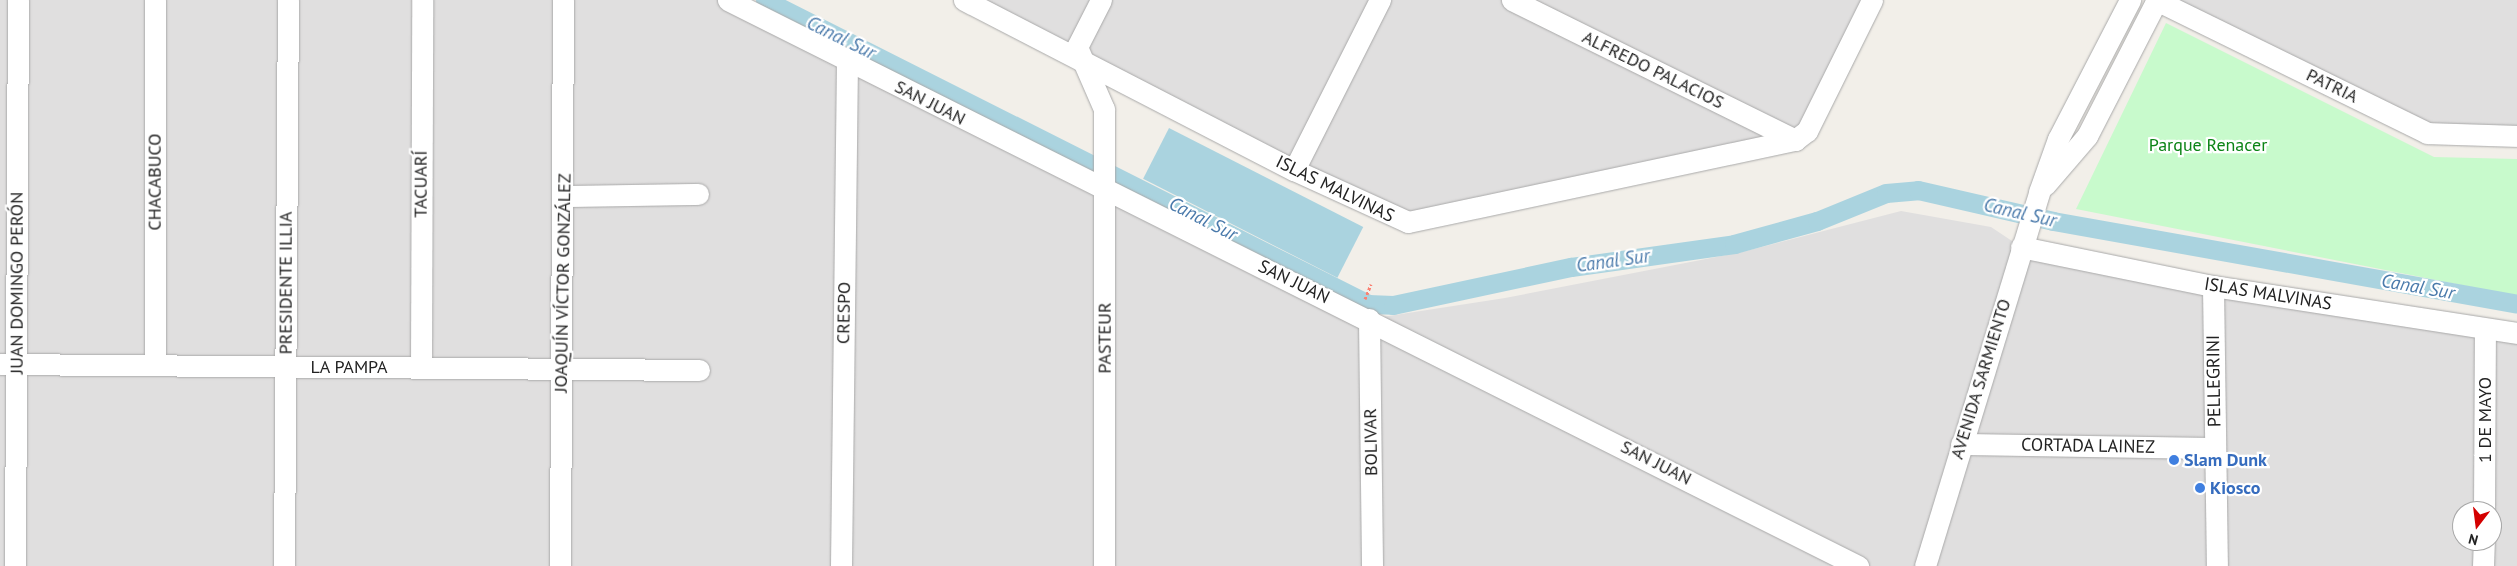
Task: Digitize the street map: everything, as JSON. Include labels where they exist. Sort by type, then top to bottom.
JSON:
[{"type":"street","name":"JUAN DOMINGO PERÓN","points":[[15,566],[8,364],[18,0]]},
{"type":"street","name":"CHACABUCO","points":[[155,0],[155,365]]},
{"type":"street","name":"PRESIDENTE ILLIA","points":[[284,566],[288,0]]},
{"type":"street","name":"TACUARÍ","points":[[421,367],[422,0]]},
{"type":"street","name":"JOAQUÍN VÍCTOR GONZÁLEZ","points":[[560,566],[564,196],[563,0]]},
{"type":"street","name":"SAN JUAN","points":[[728,0],[1106,191],[1369,319],[1858,566]]},
{"type":"street","name":"ISLAS MALVINAS","points":[[964,0],[1294,170],[1408,222],[1795,140]]},
{"type":"street","points":[[1078,59],[1076,47],[1101,0]]},
{"type":"street","points":[[1294,170],[1380,0]]},
{"type":"street","name":"ALFREDO PALACIOS","points":[[1512,0],[1795,140]]},
{"type":"street","points":[[1795,140],[1807,131],[1872,0]]},
{"type":"street","name":"AVENIDA SARMIENTO","points":[[1925,566],[2038,192],[2058,140],[2130,0]]},
{"type":"street","name":"AVENIDA SARMIENTO","points":[[2038,192],[2087,136],[2157,0]]},
{"type":"street","name":"PATRIA","points":[[2157,0],[2427,133],[2517,136]]},
{"type":"street","name":"PASTEUR","points":[[1078,59],[1104,117],[1106,191],[1104,566]]},
{"type":"street","name":"CRESPO","points":[[841,566],[847,60]]},
{"type":"street","points":[[1104,117],[1112,97],[1133,87]]},
{"type":"street","points":[[564,196],[698,194]]},
{"type":"street","name":"ISLAS MALVINAS","points":[[2023,242],[2213,286],[2517,333]]},
{"type":"street","name":"PELLEGRINI","points":[[2213,286],[2217,566]]},
{"type":"street","name":"BOLIVAR","points":[[1369,319],[1372,566]]},
{"type":"street","name":"1 DE MAYO","points":[[2484,501],[2485,329]]},
{"type":"street","name":"LA PAMPA","points":[[8,364],[699,370]]},
{"type":"street","name":"CORTADA LAINEZ","points":[[1961,444],[2215,448]]},
{"type":"street","points":[[2484,551],[2484,566]]},
{"type":"shaded area","points":[[0,0],[728,0],[1369,319],[1505,298],[1742,252],[1901,211],[1991,227],[2021,247],[2517,333],[2517,566],[0,566]]},
{"type":"shaded area","points":[[964,0],[1872,0],[1807,131],[1420,221]]},
{"type":"shaded area","points":[[2156,0],[2517,0],[2517,136],[2443,136]]},
{"type":"green space","name":"Parque Renacer","points":[[2166,23],[2434,157],[2517,159],[2517,296],[2076,209]]},
{"type":"water","points":[[1169,128],[1363,227],[1337,278],[1143,179]]},
{"type":"waterway","name":"Canal Sur","points":[[765,0],[1368,304],[1393,305],[1571,267],[1734,244],[1817,221],[1886,193],[1918,190],[2053,221],[2517,304]]},
{"type":"place","name":"Slam Dunk","points":[[2174,460]]},
{"type":"place","name":"Kiosco","points":[[2200,488]]}]
